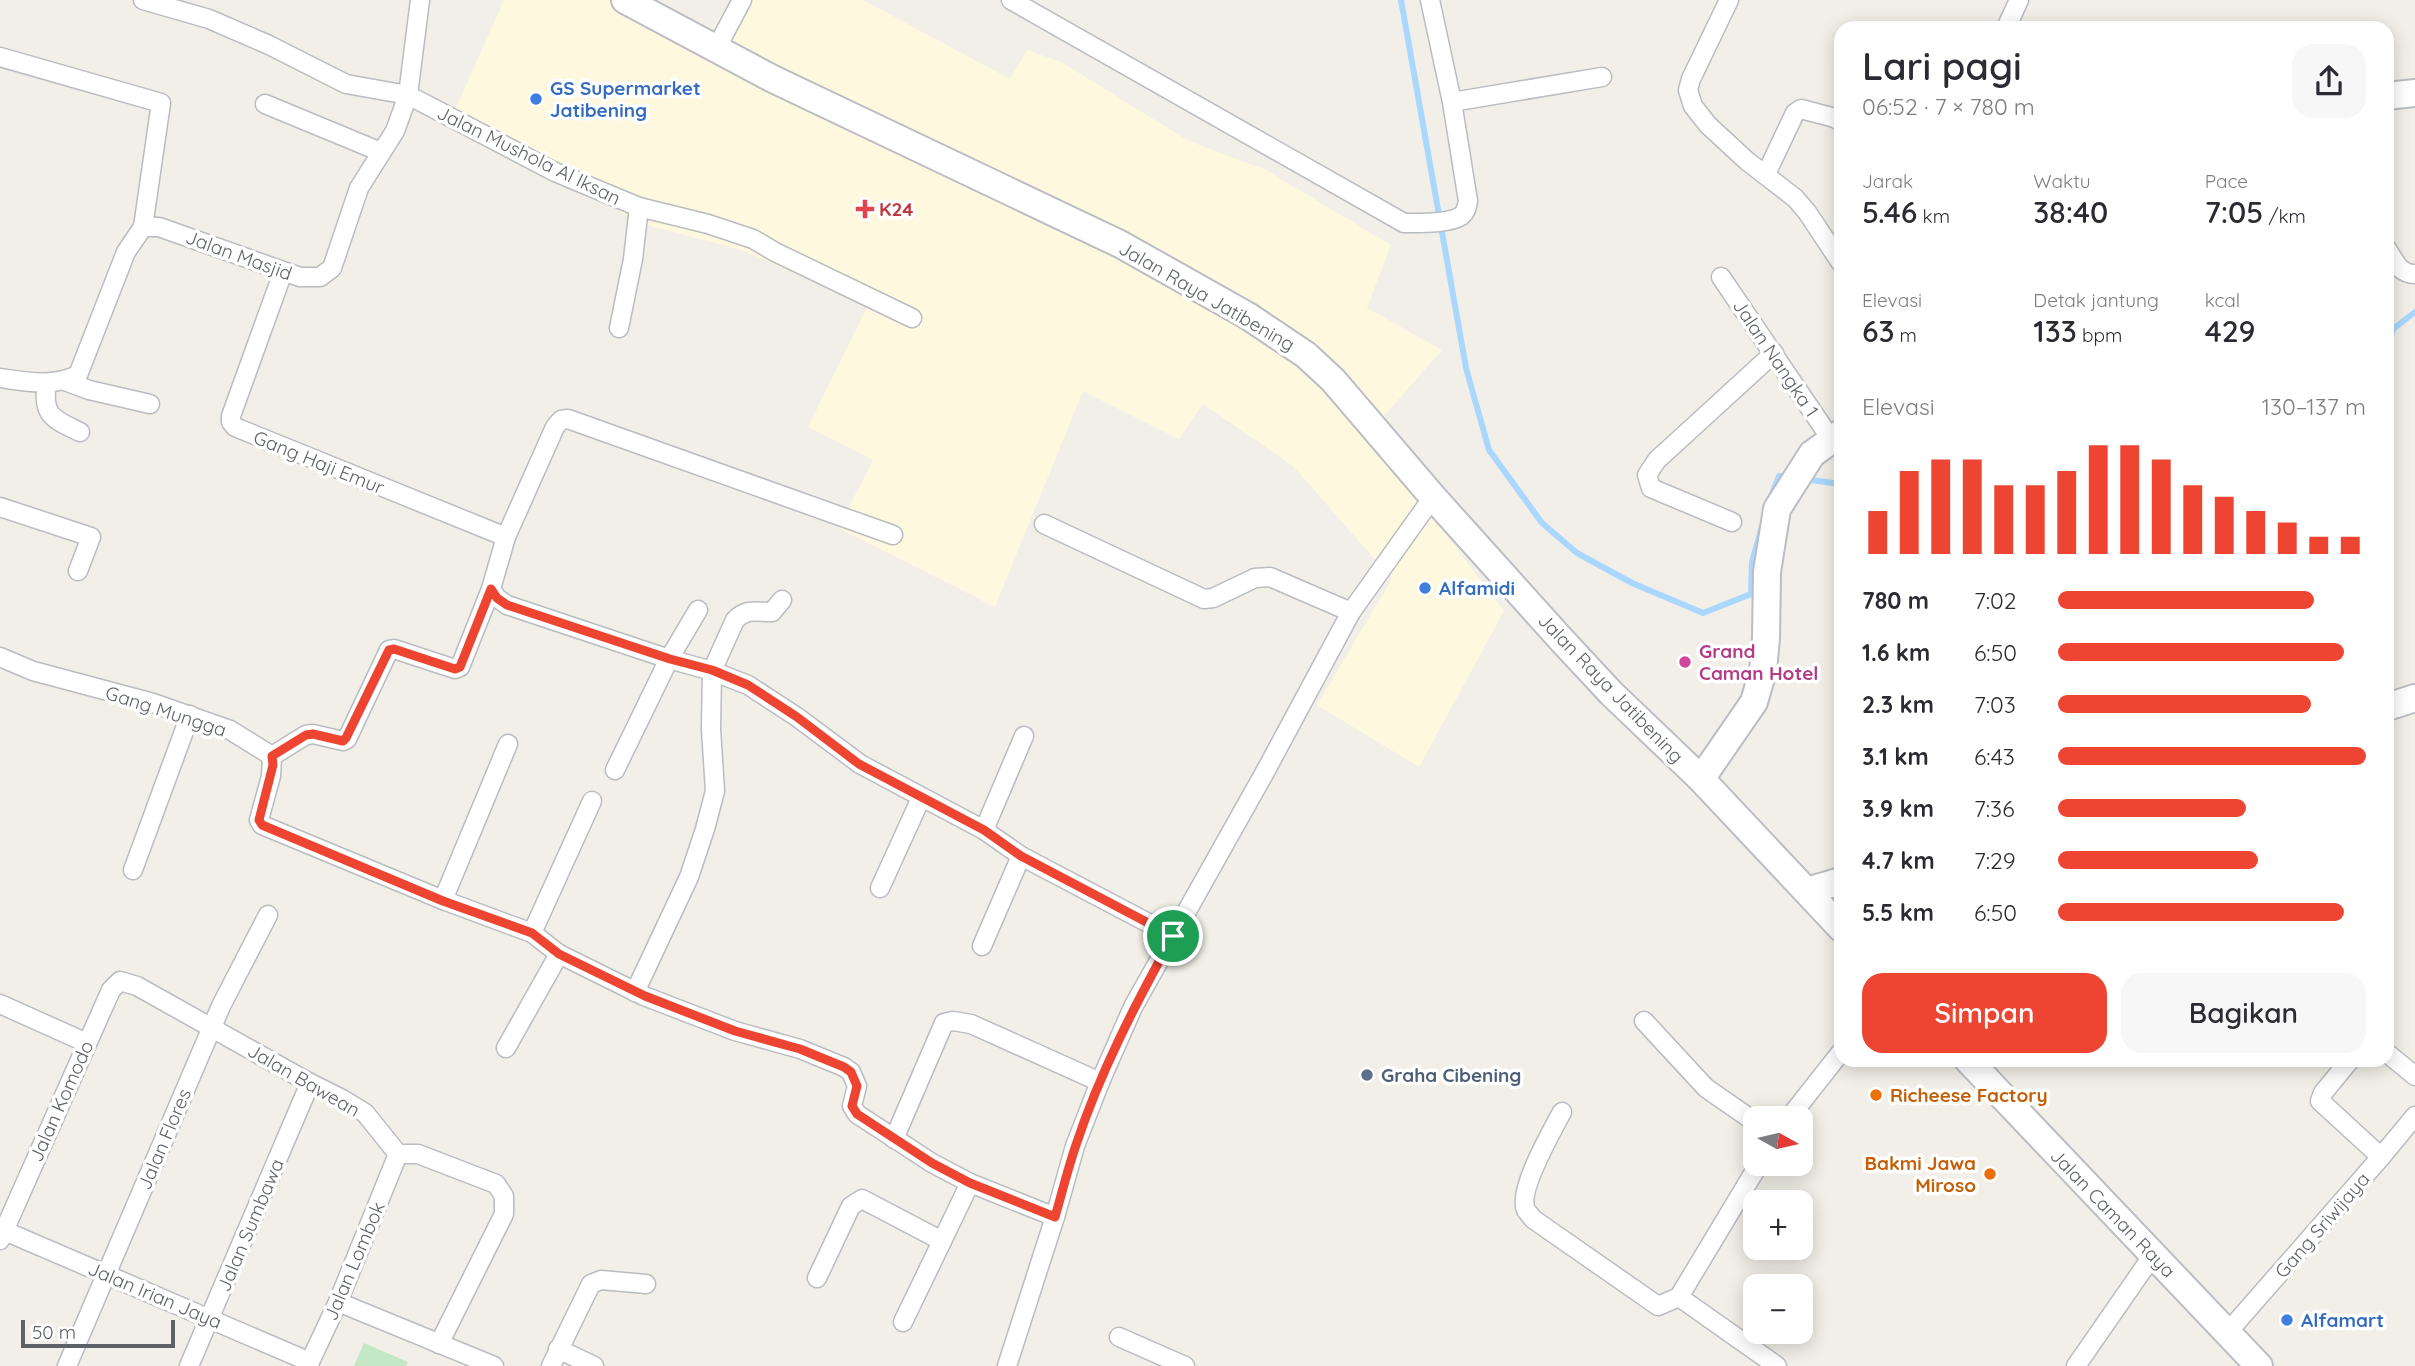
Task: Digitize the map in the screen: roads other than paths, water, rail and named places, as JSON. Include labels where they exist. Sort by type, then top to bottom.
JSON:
[{"type":"main road","name":"Jalan Raya Jatibening","points":[[625,0],[785,85],[1120,244],[1248,316],[1306,355],[1333,380],[1433,497],[1611,693],[1701,779]]},
{"type":"main road","points":[[2394,95],[2415,93]]},
{"type":"main road","points":[[1828,442],[1777,509],[1767,572],[1763,671],[1754,702],[1701,779],[1834,920]]},
{"type":"main road","points":[[2394,705],[2415,698]]},
{"type":"main road","points":[[1807,891],[1834,883]]},
{"type":"main road","name":"Jalan Caman Raya","points":[[1975,1067],[2259,1366]]},
{"type":"street","name":"Jalan Mushola Al Iksan","points":[[143,0],[209,19],[269,45],[346,84],[408,95],[555,172],[639,207],[708,224],[752,239],[912,318]]},
{"type":"street","name":"Jalan Masjid","points":[[143,227],[159,227],[300,277],[320,277],[332,268],[359,188],[395,131],[408,95],[420,0]]},
{"type":"street","points":[[716,48],[742,0]]},
{"type":"street","points":[[1011,0],[1404,223],[1429,223],[1459,217],[1465,211],[1468,201],[1452,102],[1430,0]]},
{"type":"street","points":[[1729,0],[1691,79],[1688,90],[1693,106],[1708,125],[1747,161],[1766,174],[1808,212],[1834,252]]},
{"type":"street","points":[[2009,21],[2019,0]]},
{"type":"street","points":[[0,57],[161,103],[143,227],[126,252],[78,375],[65,381],[47,384],[0,378]]},
{"type":"street","points":[[1452,102],[1602,78]]},
{"type":"street","points":[[265,104],[381,152]]},
{"type":"street","points":[[1766,174],[1795,113],[1801,108],[1834,119]]},
{"type":"street","points":[[620,328],[633,259],[639,207]]},
{"type":"street","points":[[2394,256],[2407,272]]},
{"type":"street","name":"Gang Haji Emur","points":[[282,272],[231,415],[231,422],[235,427],[506,537]]},
{"type":"street","name":"Jalan Nangka 1","points":[[1721,277],[1774,353],[1828,442]]},
{"type":"street","points":[[1732,522],[1651,488],[1647,475],[1657,460],[1774,353]]},
{"type":"street","points":[[65,381],[89,390],[150,404]]},
{"type":"street","points":[[47,384],[44,398],[54,420],[80,432]]},
{"type":"street","points":[[893,536],[568,419],[561,420],[555,427],[506,537],[491,589],[460,667],[455,669],[394,649],[389,650],[343,741],[313,734],[306,735],[272,756],[273,765],[259,820],[262,825],[443,901],[532,933],[559,954],[635,992],[735,1031],[800,1049],[844,1067],[851,1072],[857,1086],[852,1106],[854,1111],[932,1163],[970,1183],[1055,1217]]},
{"type":"street","points":[[1007,1366],[1075,1146],[1133,1007],[1351,612],[1433,497]]},
{"type":"street","points":[[0,507],[91,537],[78,571]]},
{"type":"street","points":[[1044,524],[1204,599],[1213,598],[1255,578],[1270,577],[1351,612]]},
{"type":"street","points":[[491,589],[497,598],[507,605],[670,659],[712,670],[748,685],[797,717],[859,764],[984,830],[1021,856],[1173,936]]},
{"type":"street","points":[[635,992],[689,877],[715,791],[711,729],[712,670],[735,620],[741,613],[749,610],[772,612],[782,600]]},
{"type":"street","points":[[615,770],[670,659],[698,610]]},
{"type":"street","name":"Gang Mungga","points":[[0,657],[33,671],[190,715],[229,730],[272,756]]},
{"type":"street","points":[[133,870],[190,715]]},
{"type":"street","points":[[984,830],[1024,736]]},
{"type":"street","points":[[443,901],[509,744]]},
{"type":"street","points":[[880,888],[921,798]]},
{"type":"street","points":[[532,933],[592,801]]},
{"type":"street","points":[[982,946],[1021,856]]},
{"type":"street","name":"Jalan Flores","points":[[67,1366],[212,1027],[268,915]]},
{"type":"street","points":[[506,1048],[559,954]]},
{"type":"street","name":"Jalan Komodo","points":[[1,1233],[111,990],[120,981],[137,986]]},
{"type":"street","name":"Jalan Bawean","points":[[137,986],[365,1113],[398,1154]]},
{"type":"street","points":[[0,1004],[87,1043]]},
{"type":"street","points":[[894,1139],[944,1023],[953,1021],[971,1024],[1100,1082]]},
{"type":"street","points":[[1644,1021],[1706,1088],[1743,1114]]},
{"type":"street","points":[[2394,1059],[2415,1076]]},
{"type":"street","points":[[1798,1106],[1834,1061]]},
{"type":"street","points":[[2344,1067],[2323,1093],[2320,1101],[2381,1157]]},
{"type":"street","name":"Jalan Sumbawa","points":[[189,1366],[310,1083]]},
{"type":"street","points":[[1562,1112],[1528,1183],[1525,1210],[1533,1219],[1658,1306],[1679,1297],[1752,1176]]},
{"type":"street","name":"Gang Sriwijaya","points":[[2227,1333],[2415,1116]]},
{"type":"street","points":[[398,1154],[418,1154],[496,1184],[504,1196],[504,1214],[500,1224],[439,1344]]},
{"type":"street","name":"Jalan Lombok","points":[[309,1364],[338,1302],[398,1154]]},
{"type":"street","points":[[903,1322],[970,1183]]},
{"type":"street","points":[[817,1278],[851,1206],[862,1199],[942,1241]]},
{"type":"street","name":"Jalan Irian Jaya","points":[[1,1233],[210,1318],[309,1364]]},
{"type":"street","points":[[2076,1366],[2153,1255]]},
{"type":"street","points":[[594,1366],[554,1358],[591,1284],[601,1280],[646,1284]]},
{"type":"street","points":[[1679,1297],[1777,1366]]},
{"type":"street","points":[[338,1302],[494,1366]]},
{"type":"street","points":[[1119,1337],[1185,1366]]},
{"type":"waterway","points":[[1401,0],[1466,368],[1489,450],[1542,523],[1577,553],[1632,583],[1703,613],[1751,594],[1752,562],[1762,526]]},
{"type":"waterway","points":[[2394,328],[2415,312]]},
{"type":"waterway","points":[[1770,499],[1779,476],[1788,477]]},
{"type":"waterway","points":[[1803,479],[1834,483]]},
{"type":"place","name":"GS Supermarket Jatibening","points":[[536,99]]},
{"type":"place","name":"K24","points":[[865,209]]},
{"type":"place","name":"Alfamidi","points":[[1425,588]]},
{"type":"place","name":"Grand Caman Hotel","points":[[1685,662]]},
{"type":"place","name":"Graha Cibening","points":[[1367,1075]]},
{"type":"place","name":"Richeese Factory","points":[[1876,1095]]},
{"type":"place","name":"Bakmi Jawa Miroso","points":[[1990,1174]]},
{"type":"place","name":"Alfamart","points":[[2287,1320]]}]
